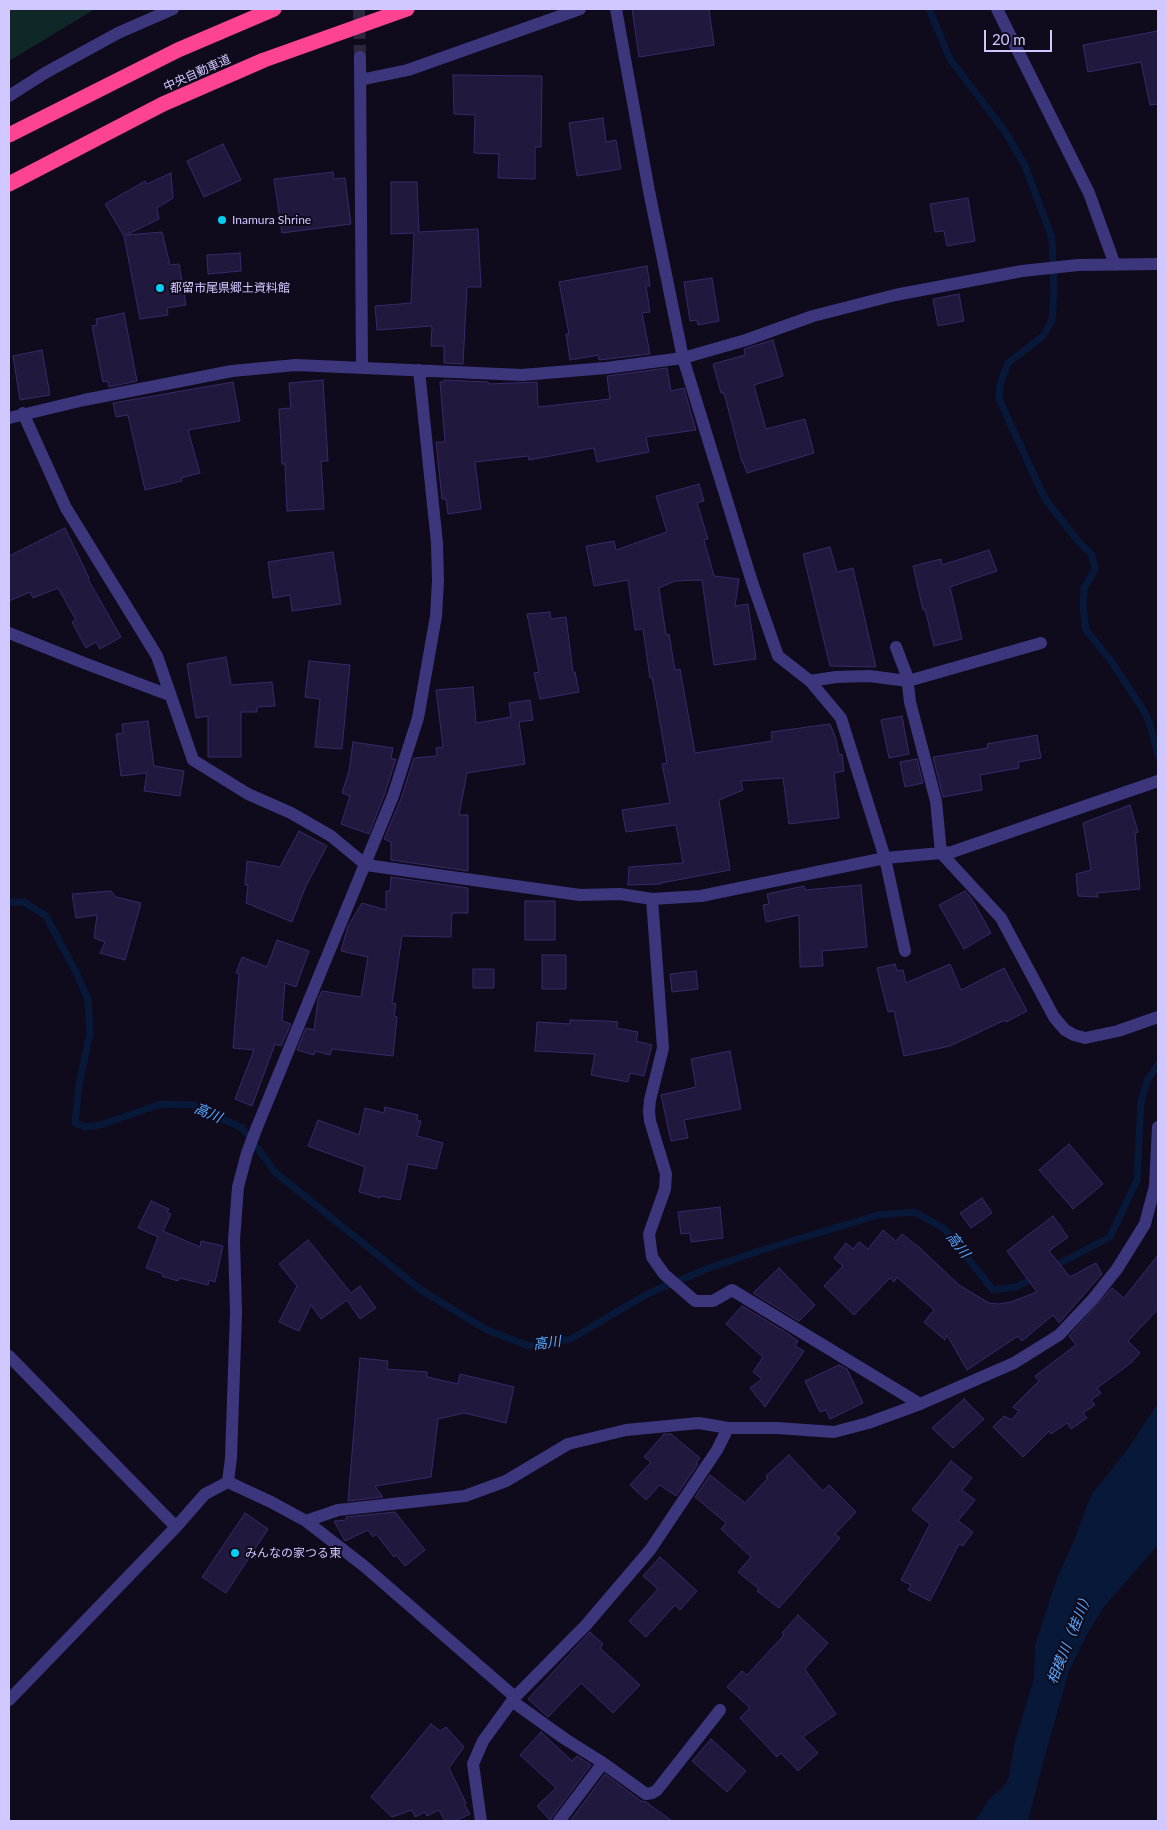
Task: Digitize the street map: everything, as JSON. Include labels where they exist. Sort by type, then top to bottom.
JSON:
[{"type":"highway","points":[[9,134],[178,50],[274,9]]},
{"type":"highway","name":"中央自動車道","points":[[9,184],[163,104],[264,60],[407,9]]},
{"type":"street","points":[[9,96],[45,73],[110,38],[172,9]]},
{"type":"street","points":[[360,80],[408,70],[580,9]]},
{"type":"street","points":[[616,9],[649,191],[683,358],[752,582],[778,656],[810,681],[841,718],[885,858],[905,951]]},
{"type":"street","points":[[997,9],[1090,193],[1116,265]]},
{"type":"street","points":[[360,57],[362,368]]},
{"type":"street","points":[[9,418],[23,413],[232,371],[296,365],[522,375],[606,368],[683,358],[746,340],[813,316],[895,295],[1022,271],[1078,265],[1158,264]]},
{"type":"street","points":[[228,1482],[231,1458],[236,1323],[234,1240],[238,1187],[247,1153],[257,1127],[393,796],[418,718],[436,616],[438,581],[437,543],[420,370]]},
{"type":"street","points":[[23,413],[66,508],[157,656],[193,760],[248,794],[291,813],[331,836],[366,865],[580,895],[620,894],[652,899],[700,896],[885,858],[952,852],[1158,781]]},
{"type":"street","points":[[9,632],[169,695]]},
{"type":"street","points":[[810,681],[868,676],[908,681],[1041,643]]},
{"type":"street","points":[[896,647],[908,681],[910,702],[936,801],[942,853],[1001,918],[1054,1017],[1065,1030],[1085,1038],[1118,1031],[1158,1017]]},
{"type":"street","points":[[652,899],[663,1048],[650,1100],[650,1116],[666,1174],[665,1190],[650,1234],[652,1257],[664,1274],[695,1301],[713,1301],[732,1290],[920,1404]]},
{"type":"street","points":[[306,1521],[338,1510],[465,1496],[506,1481],[568,1444],[626,1430],[699,1423],[728,1428],[777,1428],[834,1432],[868,1423],[920,1404],[1014,1363],[1058,1335],[1093,1300],[1117,1269],[1146,1224],[1155,1186],[1158,1127]]},
{"type":"street","points":[[9,1356],[176,1527]]},
{"type":"street","points":[[481,1821],[473,1764],[483,1741],[514,1699],[586,1625],[650,1550],[708,1464],[728,1428]]},
{"type":"street","points":[[228,1482],[306,1521],[364,1566],[514,1699],[565,1739],[646,1794],[657,1790],[720,1710]]},
{"type":"street","points":[[9,1700],[176,1527],[205,1494],[228,1482]]},
{"type":"street","points":[[559,1821],[603,1763]]},
{"type":"green space","points":[[9,9],[95,9],[9,61]]},
{"type":"water","name":"相模川（桂川）","points":[[1158,1403],[1158,1545],[1103,1608],[1087,1634],[1069,1671],[1028,1821],[975,1821],[990,1798],[1002,1789],[1009,1777],[1014,1745],[1034,1678],[1035,1645],[1057,1578],[1074,1541],[1088,1503],[1092,1494],[1128,1449]]},
{"type":"building","points":[[632,9],[709,9],[714,45],[639,57]]},
{"type":"building","points":[[1158,31],[1158,104],[1150,105],[1141,62],[1088,72],[1083,45]]},
{"type":"building","points":[[453,75],[542,76],[541,147],[535,147],[535,179],[498,178],[499,154],[474,153],[475,115],[454,114]]},
{"type":"building","points":[[603,118],[606,142],[616,140],[621,169],[577,176],[569,123]]},
{"type":"building","points":[[223,144],[241,180],[204,197],[187,161]]},
{"type":"building","points":[[333,172],[334,179],[345,178],[351,224],[282,233],[274,179]]},
{"type":"building","points":[[171,173],[173,198],[157,208],[159,219],[126,235],[162,232],[170,265],[179,264],[186,305],[167,308],[168,315],[140,319],[124,236],[105,204],[145,181],[147,184]]},
{"type":"building","points":[[391,182],[417,182],[419,232],[478,229],[481,287],[467,287],[463,364],[444,363],[444,346],[431,346],[432,326],[377,330],[375,306],[411,303],[414,233],[391,234]]},
{"type":"building","points":[[968,198],[975,241],[947,246],[944,231],[935,232],[930,204]]},
{"type":"building","points":[[240,253],[241,271],[208,274],[207,255]]},
{"type":"building","points":[[647,266],[650,286],[646,286],[650,312],[642,313],[650,354],[599,360],[598,355],[570,360],[566,334],[569,334],[559,282]]},
{"type":"building","points":[[712,278],[719,321],[698,325],[697,320],[690,321],[684,282]]},
{"type":"building","points":[[959,294],[964,321],[938,326],[933,299]]},
{"type":"building","points":[[124,313],[137,381],[109,387],[108,381],[103,382],[92,326],[97,325],[96,319]]},
{"type":"building","points":[[773,340],[783,376],[754,385],[766,429],[805,419],[814,453],[747,473],[742,462],[724,393],[721,393],[713,364],[745,355],[744,349]]},
{"type":"building","points":[[42,350],[50,395],[20,400],[13,356]]},
{"type":"building","points":[[667,368],[671,391],[684,388],[696,430],[646,437],[649,452],[597,462],[594,448],[529,460],[528,456],[475,462],[481,509],[448,514],[446,499],[442,499],[436,442],[445,442],[440,382],[444,382],[444,380],[488,382],[489,384],[537,382],[538,407],[610,399],[607,376]]},
{"type":"building","points":[[323,380],[328,461],[321,461],[324,509],[287,511],[285,464],[282,464],[279,409],[291,408],[289,383]]},
{"type":"building","points":[[233,382],[240,421],[188,430],[200,473],[181,478],[182,481],[145,490],[128,415],[116,417],[113,403]]},
{"type":"building","points":[[699,484],[704,501],[697,503],[708,539],[704,540],[714,576],[739,579],[735,606],[748,604],[756,659],[714,665],[702,580],[675,581],[659,588],[666,635],[669,634],[675,670],[680,669],[695,753],[772,741],[771,732],[830,724],[836,739],[839,755],[842,754],[844,771],[834,773],[839,818],[789,824],[783,778],[741,781],[743,790],[719,800],[730,870],[661,884],[628,885],[629,867],[683,863],[676,825],[626,832],[622,810],[670,803],[662,764],[667,763],[652,677],[650,678],[643,629],[635,630],[628,580],[594,586],[586,546],[614,541],[616,550],[667,532],[656,496]]},
{"type":"building","points":[[65,528],[88,579],[121,637],[100,649],[96,642],[86,648],[72,622],[76,620],[58,588],[33,598],[30,592],[9,601],[9,556]]},
{"type":"building","points":[[830,547],[837,572],[853,568],[876,667],[830,666],[803,554]]},
{"type":"building","points":[[989,550],[997,571],[950,587],[962,639],[934,646],[913,566],[941,559],[942,565]]},
{"type":"building","points":[[333,552],[341,604],[292,611],[290,595],[273,598],[268,562]]},
{"type":"building","points":[[550,612],[551,619],[566,617],[573,672],[575,672],[579,692],[540,699],[534,673],[539,672],[527,614]]},
{"type":"building","points":[[226,657],[231,685],[272,682],[275,706],[257,707],[257,712],[241,712],[241,757],[208,757],[208,716],[196,718],[187,664]]},
{"type":"building","points":[[309,661],[350,665],[342,749],[315,747],[320,699],[305,697]]},
{"type":"building","points":[[473,687],[476,723],[511,717],[509,703],[530,700],[533,720],[519,722],[525,764],[467,773],[459,815],[468,815],[468,871],[391,860],[391,842],[384,839],[401,799],[414,758],[437,756],[436,748],[443,747],[436,690]]},
{"type":"building","points":[[902,716],[909,754],[889,758],[881,720]]},
{"type":"building","points":[[148,721],[154,766],[184,771],[180,796],[144,791],[147,773],[121,776],[116,734],[123,733],[122,724]]},
{"type":"building","points":[[1037,735],[1041,758],[1018,762],[1019,768],[980,775],[982,790],[943,797],[933,757],[988,748],[987,744]]},
{"type":"building","points":[[353,742],[393,748],[391,759],[396,759],[369,834],[341,824],[350,796],[342,793],[349,771]]},
{"type":"building","points":[[917,759],[923,783],[905,787],[900,762]]},
{"type":"building","points":[[1130,805],[1138,832],[1135,833],[1140,889],[1097,893],[1098,897],[1078,896],[1076,874],[1091,870],[1083,823]]},
{"type":"building","points":[[299,831],[327,846],[305,888],[292,922],[246,903],[248,885],[245,885],[247,861],[280,867]]},
{"type":"building","points":[[391,877],[468,888],[468,913],[452,913],[451,937],[402,936],[392,1003],[396,1004],[394,1016],[397,1017],[393,1056],[332,1049],[330,1055],[315,1051],[314,1055],[297,1050],[306,1028],[314,1030],[318,999],[322,991],[361,997],[368,957],[341,951],[348,926],[362,903],[386,910],[386,891],[390,891]]},
{"type":"building","points":[[861,885],[867,947],[822,951],[823,966],[800,967],[799,915],[766,922],[763,905],[769,904],[767,894],[804,886],[805,890]]},
{"type":"building","points":[[111,891],[116,897],[141,903],[125,960],[100,953],[105,942],[94,938],[97,915],[76,918],[72,894]]},
{"type":"building","points":[[965,891],[972,899],[991,933],[964,949],[939,905]]},
{"type":"building","points":[[525,901],[555,901],[555,940],[525,940]]},
{"type":"building","points":[[277,940],[309,951],[296,987],[285,983],[282,1021],[291,1024],[281,1046],[275,1044],[252,1106],[235,1099],[254,1050],[233,1048],[239,974],[236,973],[242,957],[267,967]]},
{"type":"building","points":[[542,955],[566,955],[566,989],[542,989]]},
{"type":"building","points":[[895,964],[897,971],[903,970],[906,983],[950,964],[961,990],[1004,968],[1027,1011],[950,1046],[904,1056],[894,1011],[888,1012],[877,968]]},
{"type":"building","points":[[473,969],[494,969],[494,988],[473,988]]},
{"type":"building","points":[[696,971],[698,989],[672,992],[670,974]]},
{"type":"building","points":[[570,1020],[618,1022],[617,1028],[638,1032],[636,1041],[652,1045],[644,1076],[630,1073],[628,1082],[591,1075],[595,1054],[535,1051],[537,1022],[570,1024]]},
{"type":"building","points":[[730,1051],[741,1109],[684,1120],[688,1138],[671,1141],[661,1095],[696,1087],[691,1059]]},
{"type":"building","points":[[385,1107],[418,1115],[417,1120],[421,1121],[417,1136],[443,1143],[436,1169],[408,1164],[400,1200],[381,1196],[380,1198],[359,1192],[365,1167],[308,1146],[318,1120],[359,1135],[365,1108],[384,1113]]},
{"type":"building","points":[[1069,1144],[1103,1184],[1073,1209],[1039,1170]]},
{"type":"building","points":[[982,1198],[992,1213],[971,1228],[960,1213]]},
{"type":"building","points":[[151,1201],[169,1209],[167,1212],[171,1214],[163,1231],[200,1247],[201,1241],[223,1246],[215,1282],[209,1280],[208,1285],[180,1278],[178,1281],[146,1268],[158,1237],[138,1228]]},
{"type":"building","points":[[720,1207],[723,1238],[691,1242],[690,1233],[681,1234],[678,1212]]},
{"type":"building","points":[[1053,1216],[1068,1237],[1049,1251],[1070,1277],[1096,1263],[1102,1274],[1059,1323],[1053,1315],[1022,1341],[1018,1336],[967,1370],[947,1335],[945,1340],[924,1322],[934,1310],[897,1277],[894,1282],[890,1278],[854,1315],[824,1286],[843,1266],[834,1258],[846,1243],[853,1249],[859,1242],[868,1249],[883,1230],[896,1241],[902,1234],[920,1248],[959,1285],[989,1303],[1011,1302],[1037,1292],[1007,1251]]},
{"type":"building","points":[[308,1240],[351,1293],[360,1286],[376,1308],[360,1319],[347,1300],[321,1319],[311,1305],[299,1331],[279,1322],[297,1286],[279,1264]]},
{"type":"building","points":[[1158,1255],[1158,1309],[1128,1341],[1140,1353],[1131,1363],[1097,1388],[1101,1393],[1091,1400],[1095,1405],[1083,1413],[1087,1418],[1071,1429],[1067,1423],[1051,1434],[1049,1431],[1023,1457],[993,1427],[1004,1416],[1012,1420],[1019,1411],[1013,1407],[1039,1381],[1035,1376],[1076,1345],[1069,1336],[1112,1288],[1124,1298]]},
{"type":"building","points":[[779,1268],[815,1305],[799,1321],[753,1293]]},
{"type":"building","points":[[742,1306],[787,1333],[798,1341],[795,1346],[804,1351],[765,1407],[750,1388],[762,1379],[753,1372],[763,1357],[726,1324]]},
{"type":"building","points":[[360,1358],[388,1361],[387,1369],[427,1372],[427,1377],[458,1384],[460,1374],[514,1387],[506,1423],[464,1413],[438,1419],[431,1477],[375,1486],[383,1497],[348,1501]]},
{"type":"building","points":[[839,1365],[847,1369],[863,1403],[830,1419],[826,1410],[820,1412],[805,1381]]},
{"type":"building","points":[[964,1399],[984,1419],[953,1448],[932,1428]]},
{"type":"building","points":[[664,1434],[671,1434],[700,1458],[696,1463],[698,1464],[676,1496],[660,1485],[646,1500],[630,1485],[651,1462],[644,1457]]},
{"type":"building","points":[[789,1455],[823,1491],[829,1485],[856,1512],[835,1534],[840,1538],[779,1608],[757,1591],[759,1589],[738,1572],[751,1557],[721,1529],[726,1523],[695,1497],[710,1475],[745,1503],[768,1478],[766,1476]]},
{"type":"building","points":[[951,1461],[972,1478],[962,1490],[975,1500],[958,1521],[973,1532],[963,1546],[959,1544],[930,1601],[908,1590],[911,1585],[901,1580],[930,1524],[912,1510]]},
{"type":"building","points":[[395,1512],[425,1550],[405,1566],[396,1555],[394,1557],[376,1534],[373,1537],[368,1530],[345,1541],[334,1521],[346,1520],[346,1517]]},
{"type":"building","name":"みんなの家つる東","points":[[245,1513],[268,1529],[226,1593],[202,1577]]},
{"type":"building","points":[[660,1557],[697,1591],[680,1610],[675,1605],[646,1637],[629,1621],[658,1589],[643,1576]]},
{"type":"building","points":[[798,1615],[828,1643],[805,1669],[836,1714],[803,1737],[818,1753],[798,1771],[781,1753],[777,1757],[740,1718],[750,1708],[727,1687],[742,1671],[747,1675],[784,1635],[782,1633]]},
{"type":"building","points":[[590,1632],[603,1644],[600,1648],[640,1685],[613,1713],[581,1683],[548,1717],[528,1699]]},
{"type":"building","points":[[431,1724],[440,1731],[446,1727],[464,1747],[449,1768],[470,1814],[455,1821],[445,1821],[439,1810],[427,1816],[425,1812],[415,1817],[412,1810],[392,1817],[371,1797]]},
{"type":"building","points":[[541,1732],[572,1761],[577,1756],[591,1765],[550,1820],[537,1806],[556,1788],[520,1755]]},
{"type":"building","points":[[711,1739],[746,1771],[727,1792],[692,1761]]},
{"type":"building","points":[[605,1774],[641,1801],[646,1802],[672,1821],[570,1821]]},
{"type":"waterway","points":[[929,9],[950,59],[1004,130],[1025,166],[1052,238],[1054,292],[1052,320],[1043,336],[1008,363],[1000,384],[999,399],[1045,499],[1078,541],[1092,555],[1095,569],[1084,589],[1083,608],[1086,630],[1111,661],[1144,711],[1150,724],[1158,755]]},
{"type":"waterway","name":"高川","points":[[9,902],[24,902],[46,916],[88,999],[90,1033],[79,1085],[75,1123],[86,1127],[100,1125],[161,1104],[194,1105],[242,1128],[276,1173],[421,1290],[487,1330],[529,1346],[571,1339],[647,1294],[709,1268],[878,1215],[914,1212],[944,1228],[993,1290],[1016,1287],[1037,1276]]},
{"type":"waterway","name":"高川","points":[[1053,1267],[1110,1237],[1137,1180],[1141,1102],[1148,1079],[1158,1065]]},
{"type":"tunnel","points":[[359,9],[360,57]]},
{"type":"place","name":"Inamura Shrine","points":[[222,220]]},
{"type":"place","name":"都留市尾県郷土資料館","points":[[160,288]]},
{"type":"place","name":"みんなの家つる東","points":[[235,1553]]}]
